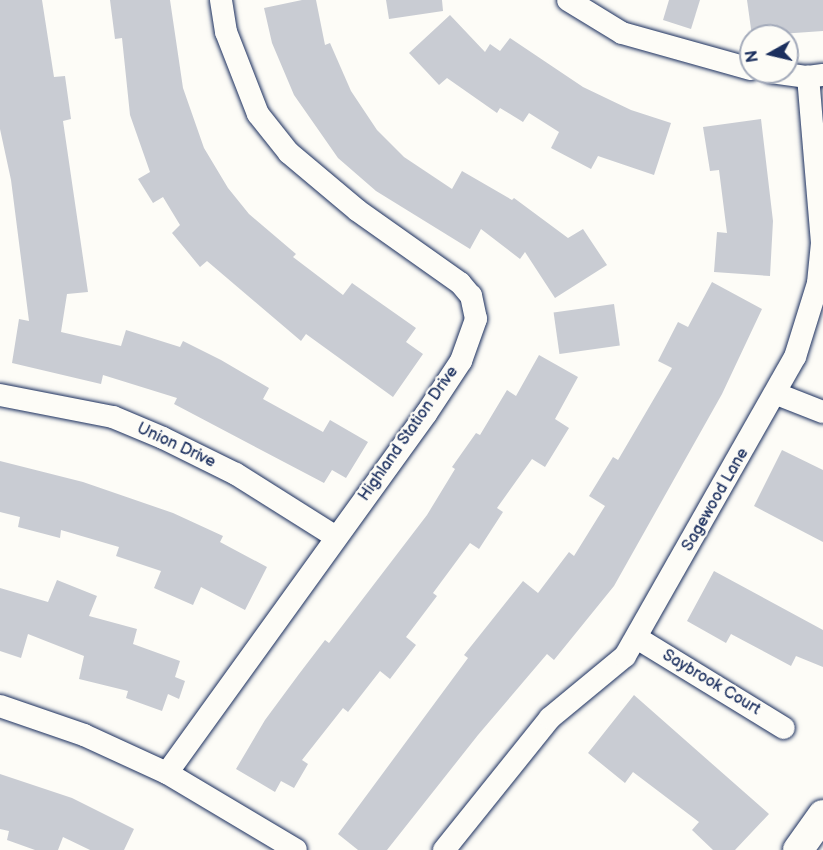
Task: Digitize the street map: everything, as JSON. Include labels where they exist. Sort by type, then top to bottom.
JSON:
[{"type":"main road","points":[[798,850],[823,815]]},
{"type":"street","name":"Highland Station Drive","points":[[167,773],[461,361],[476,319],[475,306],[460,283],[357,210],[289,153],[258,114],[226,32],[221,0]]},
{"type":"street","points":[[568,0],[622,33],[739,66]]},
{"type":"street","points":[[799,74],[816,76]]},
{"type":"street","name":"Sagewood Lane","points":[[444,850],[550,718],[612,669],[637,638],[777,394],[795,357],[818,283],[821,195],[816,76]]},
{"type":"street","points":[[777,394],[823,412]]},
{"type":"street","name":"Union Drive","points":[[0,395],[113,417],[163,438],[236,474],[336,537]]},
{"type":"street","name":"Saybrook Court","points":[[637,638],[784,728]]},
{"type":"street","points":[[0,706],[84,735],[167,773],[296,850]]},
{"type":"building","points":[[0,0],[42,0],[54,77],[65,76],[71,119],[63,121],[88,292],[67,294],[61,332],[121,346],[126,330],[180,347],[183,341],[221,360],[269,388],[263,399],[323,432],[330,420],[368,442],[346,478],[332,470],[324,483],[174,404],[177,398],[103,375],[101,384],[12,363],[19,319],[29,321],[11,180],[0,129]]},
{"type":"building","points":[[110,0],[170,0],[183,88],[204,148],[228,188],[249,214],[296,254],[293,257],[343,295],[352,283],[416,328],[406,342],[423,354],[393,397],[306,334],[301,341],[207,261],[200,267],[172,233],[180,225],[163,197],[153,203],[138,179],[150,172],[130,115],[122,38],[115,39]]},
{"type":"building","points":[[302,0],[316,0],[325,45],[330,43],[351,91],[377,130],[404,157],[452,189],[462,171],[512,200],[514,198],[568,238],[583,229],[607,265],[555,298],[525,252],[520,259],[481,229],[470,249],[376,191],[338,158],[294,95],[272,43],[264,8]]},
{"type":"building","points":[[386,0],[442,0],[443,11],[389,19]]},
{"type":"building","points":[[669,0],[700,0],[691,29],[663,20]]},
{"type":"building","points":[[747,0],[823,0],[823,31],[799,33],[799,24],[750,24]]},
{"type":"building","points":[[450,15],[485,52],[490,44],[500,51],[510,38],[583,87],[631,110],[671,123],[654,175],[598,156],[591,169],[551,148],[559,132],[529,113],[523,122],[500,108],[497,113],[447,78],[439,85],[409,53]]},
{"type":"building","points":[[761,119],[773,221],[770,276],[714,272],[717,232],[727,233],[719,170],[710,171],[703,127]]},
{"type":"building","points":[[712,282],[762,309],[722,394],[614,586],[554,660],[547,654],[478,735],[387,850],[358,850],[338,834],[468,658],[464,655],[523,581],[538,593],[569,552],[574,556],[605,506],[589,496],[613,457],[618,460],[672,368],[658,361],[678,322],[688,327]]},
{"type":"building","points":[[614,304],[620,346],[559,354],[554,312]]},
{"type":"building","points":[[539,355],[578,377],[555,419],[569,428],[545,467],[532,459],[497,508],[503,512],[479,549],[470,543],[433,593],[437,596],[406,637],[416,645],[390,679],[380,671],[348,712],[343,708],[302,760],[308,764],[294,788],[281,781],[275,792],[236,769],[265,720],[299,674],[325,640],[329,643],[427,515],[455,469],[452,467],[476,433],[480,435],[507,390],[516,396]]},
{"type":"building","points":[[782,450],[823,470],[823,542],[754,506]]},
{"type":"building","points":[[0,461],[83,482],[173,513],[223,536],[220,542],[267,567],[245,610],[201,587],[193,605],[154,588],[161,571],[116,556],[119,547],[61,530],[60,538],[18,527],[20,517],[0,512]]},
{"type":"building","points":[[714,571],[823,630],[823,667],[796,656],[791,666],[731,634],[726,643],[687,621]]},
{"type":"building","points":[[57,580],[97,596],[89,616],[137,629],[133,644],[180,661],[175,677],[185,681],[179,699],[168,694],[162,711],[126,698],[128,691],[79,679],[84,656],[28,634],[21,658],[0,651],[0,588],[48,602]]},
{"type":"building","points":[[634,695],[769,814],[735,850],[713,850],[692,830],[699,822],[633,772],[625,783],[588,753]]},
{"type":"building","points":[[0,774],[72,798],[134,829],[124,850],[90,850],[63,837],[58,850],[35,850],[7,840],[9,831],[0,829]]}]
